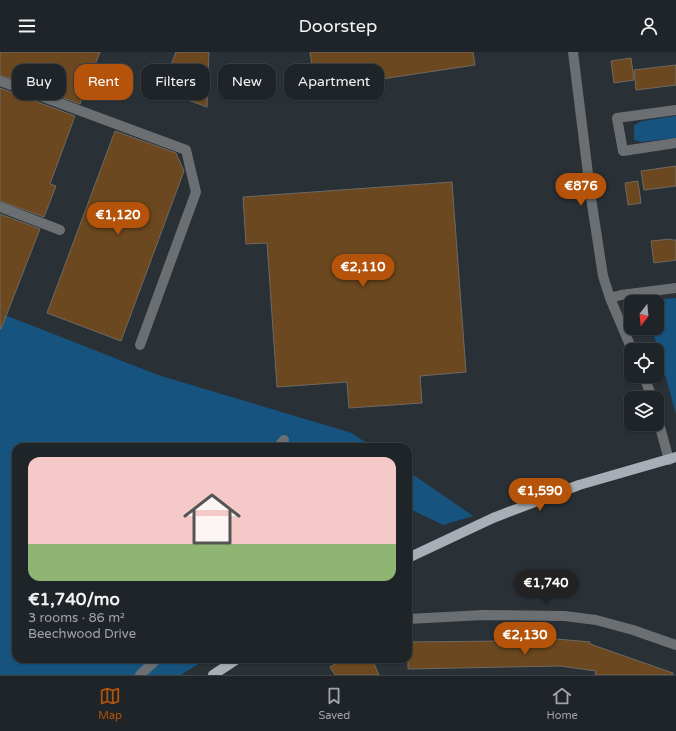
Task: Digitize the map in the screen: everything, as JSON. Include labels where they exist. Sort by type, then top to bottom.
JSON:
[{"type":"main road","points":[[412,556],[493,518],[579,485],[672,459]]},
{"type":"main road","points":[[213,675],[231,663]]},
{"type":"street","points":[[573,52],[591,198],[603,276],[610,298],[629,343]]},
{"type":"street","points":[[0,81],[186,150],[196,192],[140,345]]},
{"type":"street","points":[[676,110],[617,118],[623,151],[676,144]]},
{"type":"street","points":[[0,207],[60,230]]},
{"type":"street","points":[[610,298],[620,295],[676,288]]},
{"type":"street","points":[[662,431],[672,459]]},
{"type":"street","points":[[412,619],[483,615],[565,616],[596,620],[633,630],[676,645]]},
{"type":"street","points":[[140,675],[153,663]]},
{"type":"shaded area","points":[[676,116],[676,138],[641,142],[634,140],[634,125],[642,121]]},
{"type":"shaded area","points":[[676,298],[676,414],[664,371],[664,343],[656,343],[654,335],[664,335],[664,299]]},
{"type":"shaded area","points":[[0,313],[158,375],[352,433],[366,443],[12,443],[12,663],[200,663],[181,675],[0,675]]},
{"type":"shaded area","points":[[412,474],[473,516],[443,525],[412,510]]},
{"type":"building","points":[[0,52],[100,52],[95,64],[74,64],[74,100],[82,100],[80,104],[66,99],[66,64],[12,64],[12,79],[0,75]]},
{"type":"building","points":[[176,52],[209,52],[209,64],[171,64]]},
{"type":"building","points":[[310,52],[473,52],[475,65],[384,79],[384,64],[312,64]]},
{"type":"building","points":[[631,58],[634,80],[614,83],[611,61]]},
{"type":"building","points":[[676,65],[676,85],[636,90],[634,70]]},
{"type":"building","points":[[0,88],[12,92],[12,100],[32,100],[75,116],[50,184],[56,186],[44,217],[0,201]]},
{"type":"building","points":[[188,100],[207,100],[207,107]]},
{"type":"building","points":[[115,131],[176,153],[184,171],[121,341],[47,313]]},
{"type":"building","points":[[676,166],[676,186],[644,190],[641,171]]},
{"type":"building","points":[[638,181],[641,203],[628,205],[625,183]]},
{"type":"building","points":[[452,182],[466,372],[420,376],[422,403],[349,408],[347,382],[277,387],[267,243],[246,244],[243,197]]},
{"type":"building","points":[[0,214],[40,229],[1,329],[0,329]]},
{"type":"building","points":[[676,240],[676,260],[654,263],[651,241]]},
{"type":"building","points":[[502,639],[557,639],[590,642],[590,644],[673,673],[673,675],[595,675],[596,671],[560,666],[408,669],[408,663],[412,663],[412,642],[502,641]]},
{"type":"building","points":[[337,663],[374,663],[379,675],[335,675],[330,667]]}]
